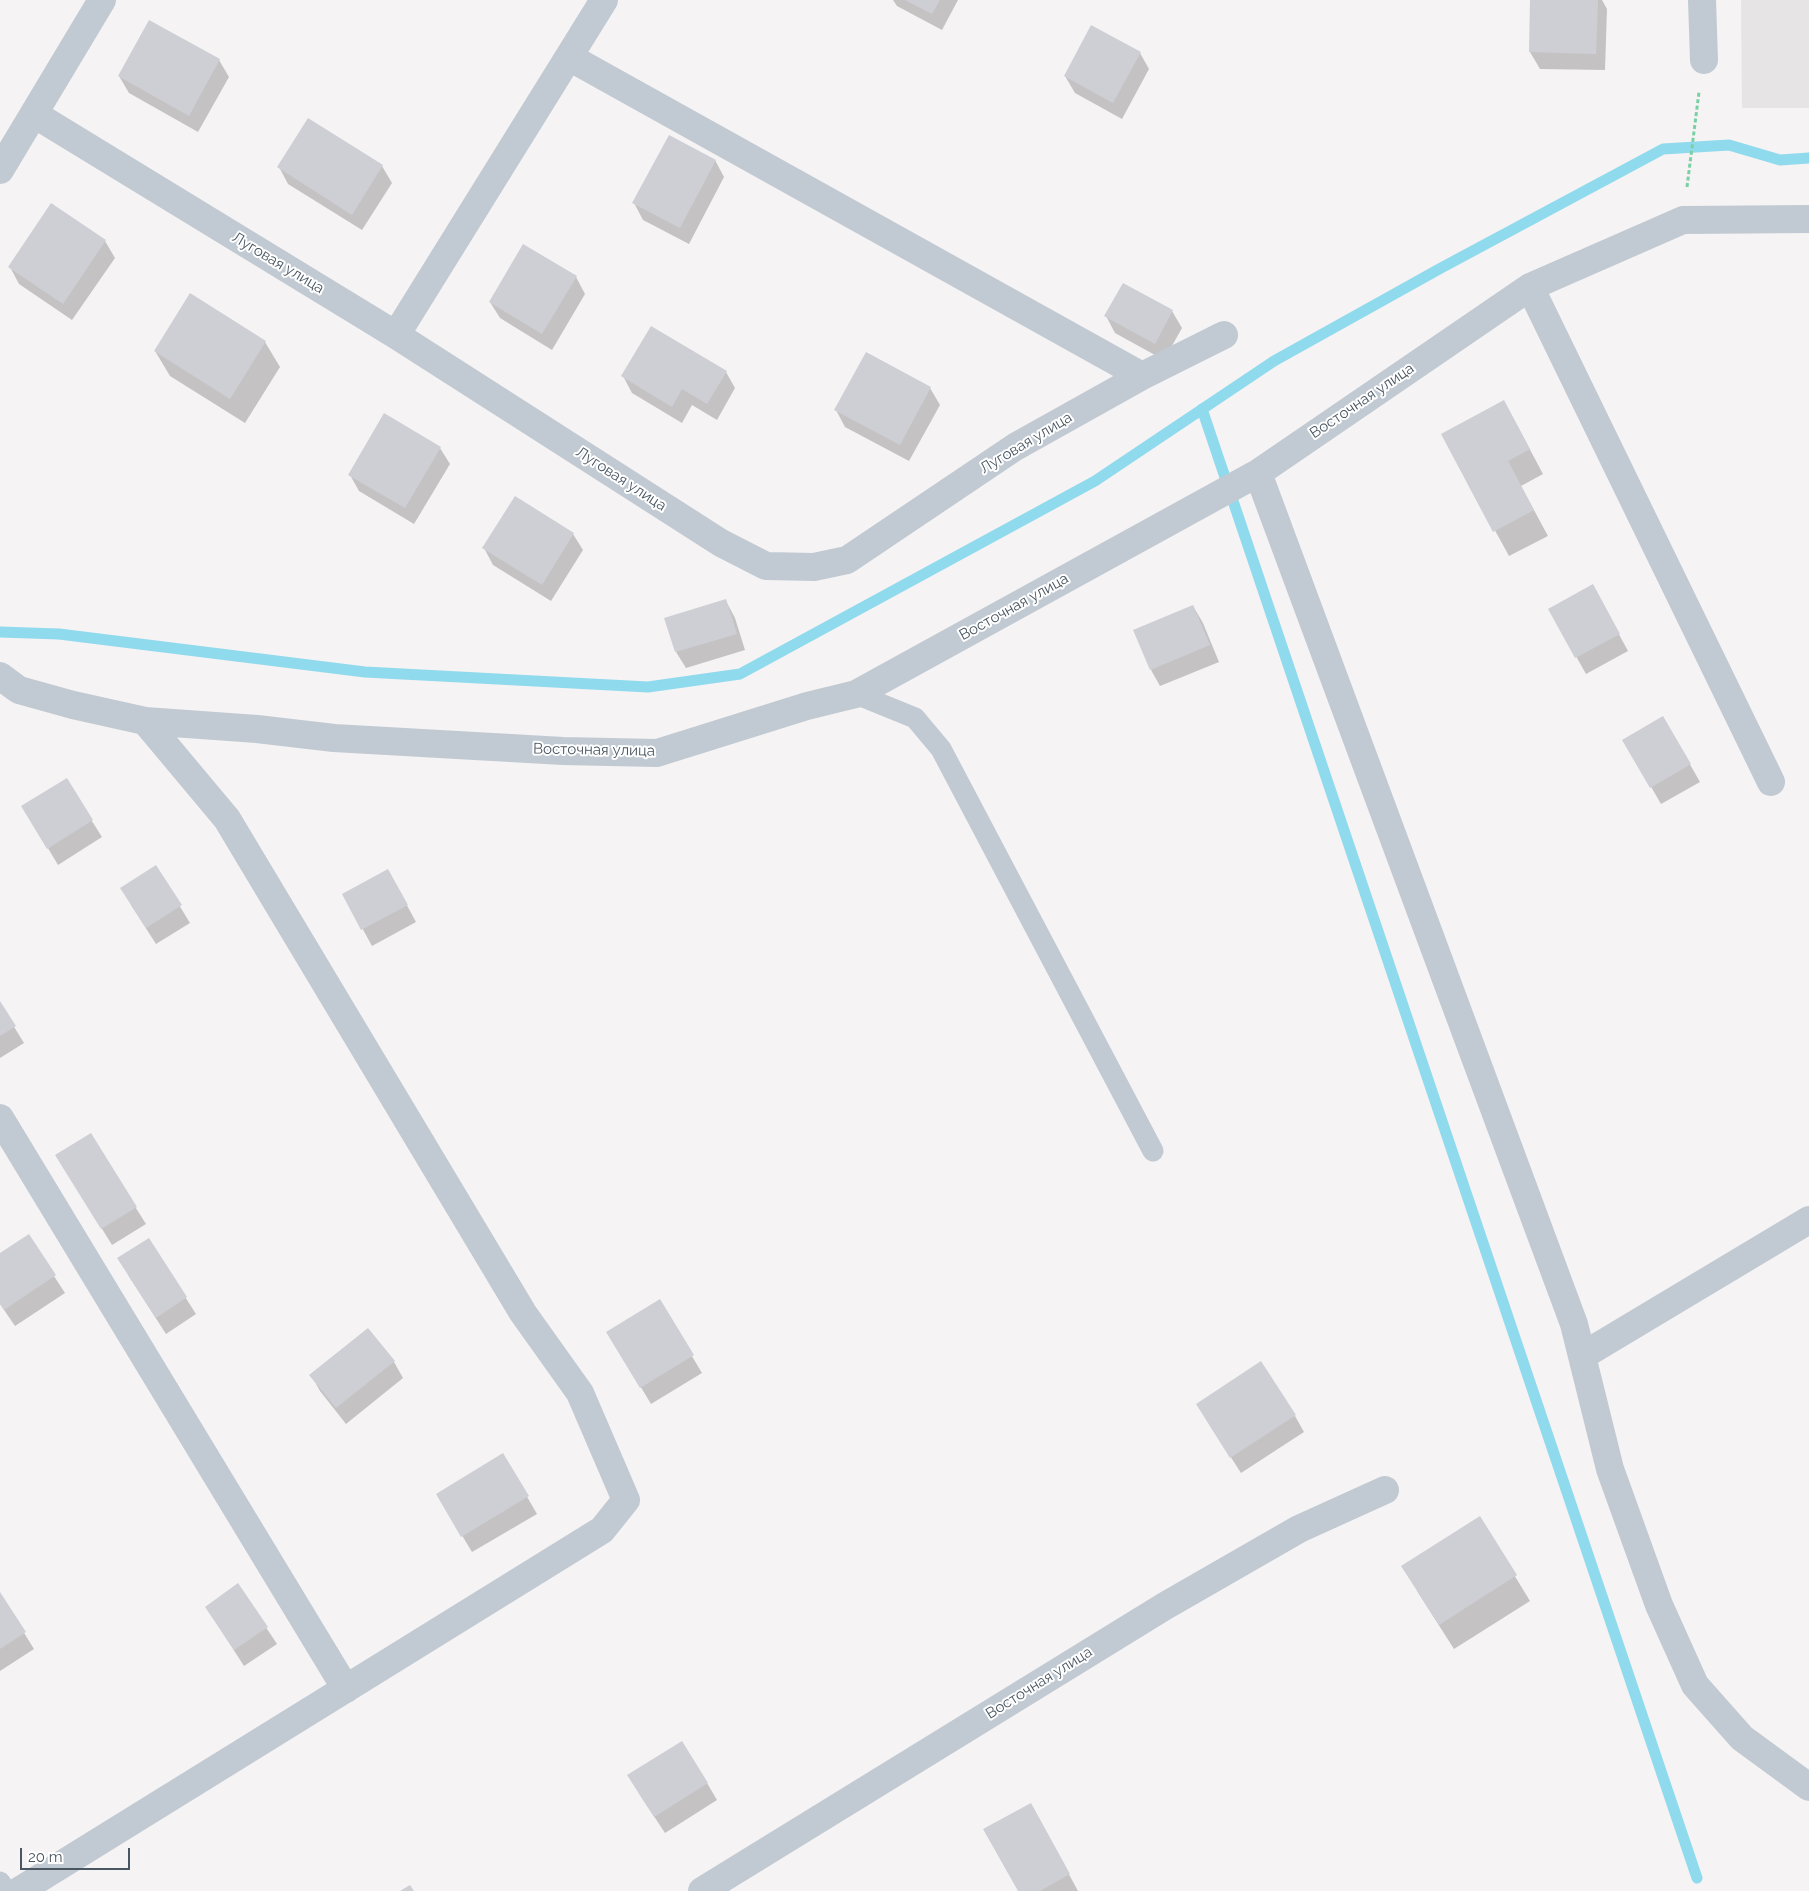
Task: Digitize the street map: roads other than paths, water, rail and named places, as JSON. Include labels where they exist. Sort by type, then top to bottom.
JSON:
[{"type":"street","points":[[0,170],[102,0]]},
{"type":"street","points":[[396,335],[604,0]]},
{"type":"street","points":[[1702,0],[1704,60]]},
{"type":"street","points":[[569,57],[1142,376]]},
{"type":"street","name":"Луговая улица","points":[[34,114],[396,335],[721,543],[766,566],[814,567],[847,560],[1015,447],[1142,376],[1224,334]]},
{"type":"street","name":"Восточная улица","points":[[0,676],[19,690],[73,705],[145,721],[257,729],[344,739],[563,751],[656,752],[806,706],[856,694],[1251,476],[1530,287],[1683,220],[1809,219]]},
{"type":"street","points":[[1530,287],[1771,782]]},
{"type":"street","points":[[1251,476],[1574,1324],[1610,1469],[1659,1605],[1695,1685],[1742,1738],[1809,1786]]},
{"type":"street","points":[[19,1891],[602,1530],[626,1500],[580,1393],[523,1313],[227,819],[145,721]]},
{"type":"street","points":[[0,1118],[346,1689]]},
{"type":"street","points":[[1582,1356],[1809,1220]]},
{"type":"street","name":"Восточная улица","points":[[702,1891],[1165,1606],[1300,1529],[1385,1490]]},
{"type":"lane","points":[[856,694],[915,718],[942,749],[1153,1151]]},
{"type":"lane","points":[[0,1882],[6,1891]]},
{"type":"waterway","points":[[0,632],[59,634],[365,672],[648,687],[740,674],[1095,481],[1274,361],[1441,268],[1663,149],[1729,145],[1780,160],[1809,158]]},
{"type":"waterway","points":[[1202,409],[1697,1878]]}]
